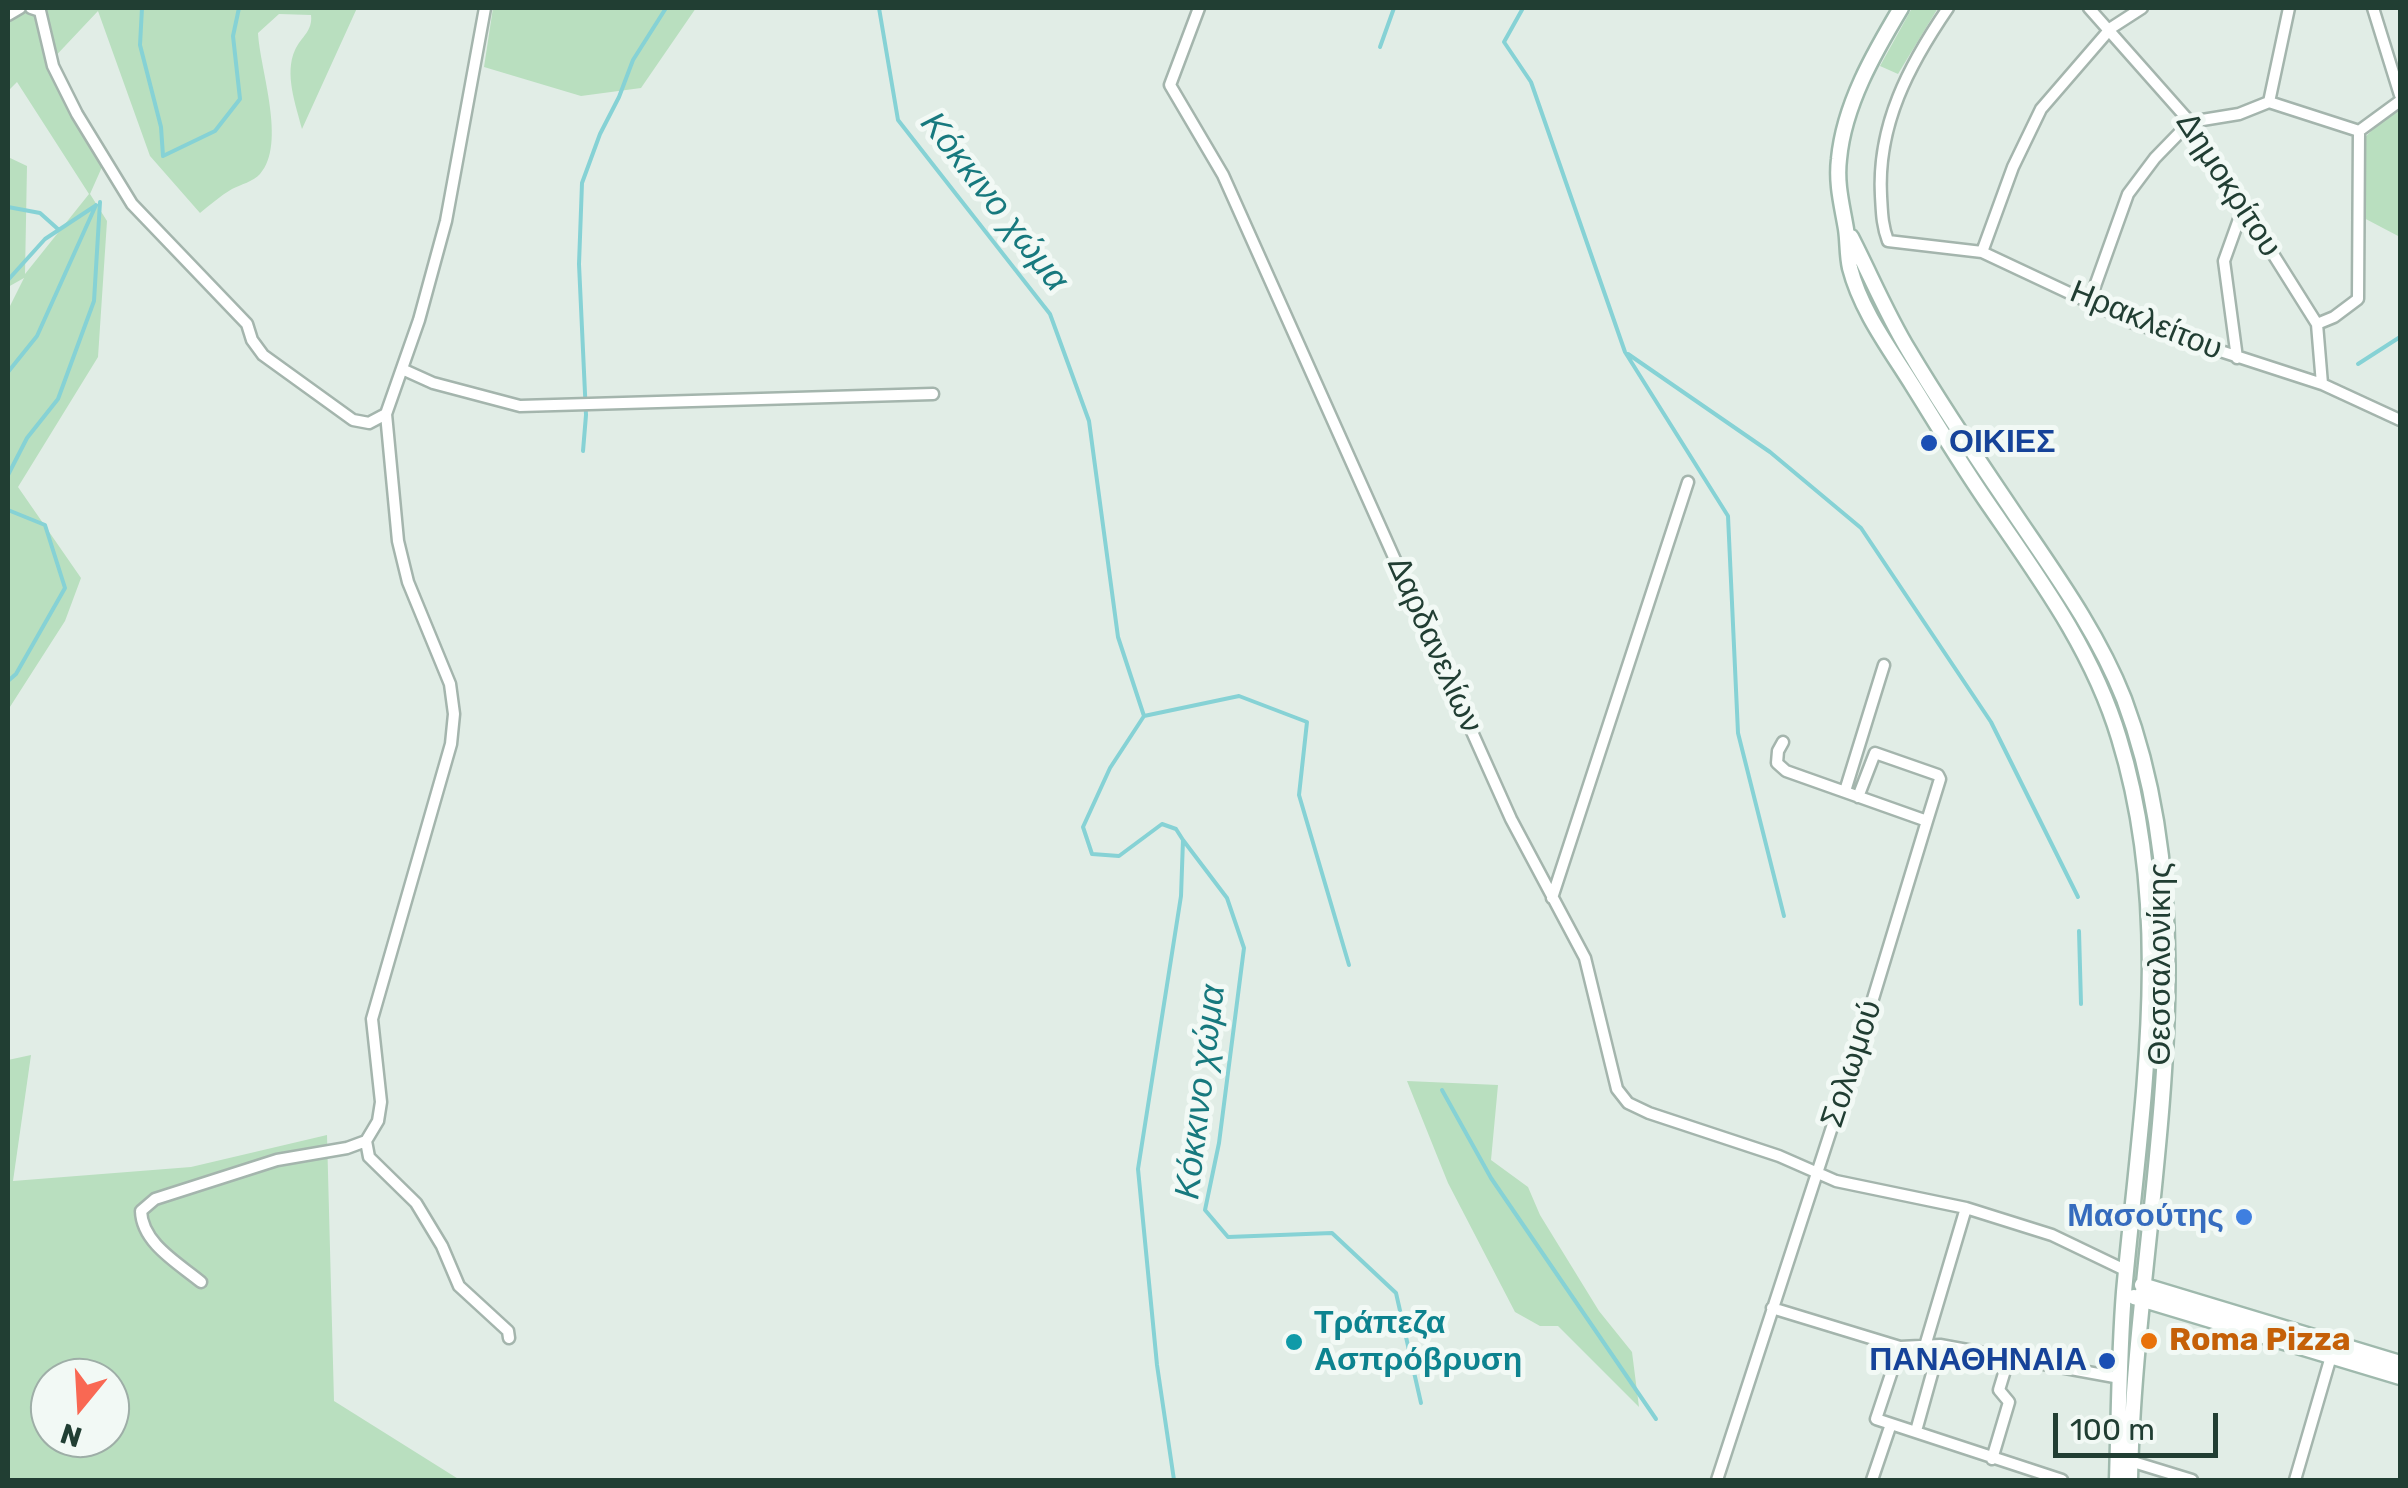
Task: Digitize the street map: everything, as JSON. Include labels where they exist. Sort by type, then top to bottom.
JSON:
[{"type":"main road","name":"Θεσσαλονίκης","points":[[1902,8],[1870,64],[1843,135],[1838,182],[1849,265],[1866,307],[1952,451],[2059,608],[2106,698],[2120,738],[2146,853],[2152,918],[2148,1017],[2124,1294],[2117,1480]]},
{"type":"main road","name":"Θεσσαλονίκης","points":[[1846,227],[1907,349],[2081,614],[2123,698],[2154,803],[2163,855],[2168,966],[2130,1480]]},
{"type":"main road","points":[[2127,1271],[2142,1285],[2400,1377]]},
{"type":"main road","points":[[2124,1294],[2142,1285]]},
{"type":"main road","points":[[2333,1350],[2400,1362]]},
{"type":"street","points":[[8,15],[20,8]]},
{"type":"street","points":[[38,8],[53,66],[77,114],[132,204],[247,324],[263,355],[353,420],[370,423],[386,414]]},
{"type":"street","points":[[200,1282],[154,1243],[142,1227],[141,1212],[155,1198],[277,1160],[347,1148],[366,1141],[378,1121],[381,1102],[372,1019],[452,744],[454,714],[450,684],[404,568],[386,414],[446,222],[485,8]]},
{"type":"street","name":"Δαρδανελίων","points":[[1199,8],[1170,85],[1222,176],[1511,819],[1585,958],[1617,1089],[1628,1104],[1816,1173]]},
{"type":"street","name":"Ηρακλείτου","points":[[1948,8],[1918,56],[1887,123],[1880,174],[1881,224],[1888,242],[1982,252],[2131,322],[2322,384],[2400,420]]},
{"type":"street","name":"Δημοκρίτου","points":[[2090,8],[2190,122],[2317,324],[2322,384]]},
{"type":"street","points":[[1982,252],[2032,123],[2111,28],[2142,8]]},
{"type":"street","points":[[2269,102],[2289,8]]},
{"type":"street","points":[[2359,131],[2400,98],[2386,40],[2373,8]]},
{"type":"street","points":[[2386,40],[2400,34]]},
{"type":"street","points":[[2090,300],[2128,194],[2154,158],[2190,122],[2240,114],[2269,102],[2359,131]]},
{"type":"street","points":[[2317,324],[2358,299],[2359,131]]},
{"type":"street","points":[[2237,358],[2224,260],[2243,208]]},
{"type":"street","points":[[402,369],[433,383],[520,406],[933,394]]},
{"type":"street","points":[[1552,898],[1688,482]]},
{"type":"street","points":[[1845,791],[1884,665]]},
{"type":"street","points":[[1783,742],[1777,762],[1786,770],[1927,821]]},
{"type":"street","name":"Σολωμού","points":[[1717,1480],[1886,960],[1940,776],[1875,753],[1858,796]]},
{"type":"street","points":[[366,1141],[369,1157],[416,1203],[460,1286],[508,1331],[509,1338]]},
{"type":"street","points":[[1816,1173],[1863,1189],[1966,1208],[2052,1235],[2127,1271]]},
{"type":"street","points":[[1925,1346],[1966,1208]]},
{"type":"street","points":[[1772,1308],[1900,1347],[1940,1344],[2120,1378]]},
{"type":"street","points":[[1916,1431],[1940,1344]]},
{"type":"street","points":[[1900,1347],[1876,1419],[2062,1480]]},
{"type":"street","points":[[2295,1480],[2333,1350]]},
{"type":"street","points":[[1992,1459],[2008,1402],[1999,1390],[2009,1357]]},
{"type":"street","points":[[1872,1480],[1890,1424]]},
{"type":"street","points":[[2130,1461],[2192,1480]]},
{"type":"green space","points":[[8,8],[357,8],[302,129],[291,69],[311,15],[279,14],[258,33],[272,126],[268,161],[260,174],[200,213],[150,156],[98,11],[49,63],[102,167],[90,194],[107,221],[98,357],[18,487],[81,578],[65,621],[8,710],[8,310],[24,278],[8,287],[8,157],[27,166],[25,274],[89,194],[17,82],[8,91]]},
{"type":"green space","points":[[493,8],[696,8],[641,88],[581,96],[484,67]]},
{"type":"green space","points":[[1912,8],[1938,8],[1898,74],[1880,66]]},
{"type":"green space","points":[[2400,103],[2400,237],[2362,217],[2356,146]]},
{"type":"green space","points":[[31,1055],[13,1181],[191,1167],[327,1135],[334,1401],[460,1480],[8,1480],[8,1060]]},
{"type":"green space","points":[[1407,1081],[1498,1085],[1491,1160],[1528,1187],[1540,1215],[1599,1311],[1632,1352],[1639,1407],[1558,1326],[1540,1326],[1515,1312],[1448,1183]]},
{"type":"waterway","points":[[142,8],[140,45],[161,127],[163,156],[215,131],[240,99],[233,36],[239,8]]},
{"type":"waterway","name":"Κόκκινο χώμα","points":[[583,451],[586,415],[579,264],[582,183],[633,60],[666,8]]},
{"type":"waterway","name":"Κόκκινο χώμα","points":[[879,8],[898,120],[1050,314],[1089,421],[1118,637],[1144,716],[1110,768],[1083,827],[1092,854],[1119,856],[1162,824],[1176,829],[1183,840],[1181,896],[1138,1169],[1157,1365],[1174,1480]]},
{"type":"waterway","points":[[1380,47],[1394,8]]},
{"type":"waterway","points":[[1523,8],[1504,42],[1531,82],[1625,352],[1728,516],[1738,733],[1784,916]]},
{"type":"waterway","points":[[8,475],[27,438],[58,399],[94,301],[100,202]]},
{"type":"waterway","points":[[8,372],[37,336],[96,205]]},
{"type":"waterway","points":[[8,280],[45,239],[95,206]]},
{"type":"waterway","points":[[8,207],[40,213],[59,230]]},
{"type":"waterway","points":[[2358,364],[2400,337]]},
{"type":"waterway","points":[[1628,354],[1770,452],[1861,528],[1991,722],[2078,897]]},
{"type":"waterway","points":[[8,510],[45,525],[65,588],[16,674],[8,681]]},
{"type":"waterway","name":"Κόκκινο χώμα","points":[[1144,716],[1239,696],[1307,722],[1299,795],[1349,965]]},
{"type":"waterway","name":"Κόκκινο χώμα","points":[[1183,840],[1227,898],[1244,948],[1219,1143],[1205,1210],[1228,1237],[1332,1233],[1396,1293],[1421,1403]]},
{"type":"waterway","points":[[2079,931],[2081,1004]]},
{"type":"waterway","name":"Κόκκινο χώμα","points":[[1442,1090],[1491,1178],[1656,1419]]},
{"type":"place","name":"ΟΙΚΙΕΣ","points":[[1929,443]]},
{"type":"place","name":"Μασούτης","points":[[2244,1217]]},
{"type":"place","name":"Roma Pizza","points":[[2149,1341]]},
{"type":"place","name":"Τράπεζα Ασπρόβρυση","points":[[1294,1342]]},
{"type":"place","name":"ΠΑΝΑΘΗΝΑΙΑ","points":[[2107,1361]]}]
